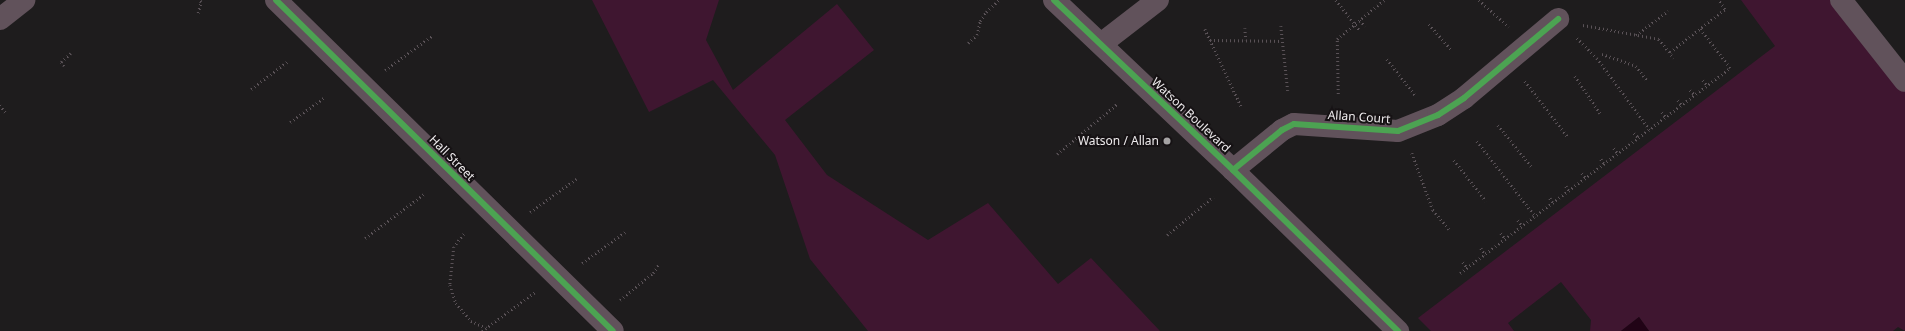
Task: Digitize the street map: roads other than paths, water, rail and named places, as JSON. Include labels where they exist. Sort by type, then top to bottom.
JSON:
[{"type":"street","points":[[0,19],[24,0]]},
{"type":"street","name":"Hall Street","points":[[276,0],[613,331]]},
{"type":"street","name":"Watson Boulevard","points":[[1054,0],[1234,170],[1398,331]]},
{"type":"street","points":[[1101,44],[1158,0]]},
{"type":"street","points":[[1841,0],[1905,81]]},
{"type":"street","name":"Allan Court","points":[[1234,170],[1282,130],[1294,124],[1398,131],[1438,115],[1464,98],[1558,19]]},
{"type":"place","name":"Watson / Allan","points":[[1167,141]]}]
